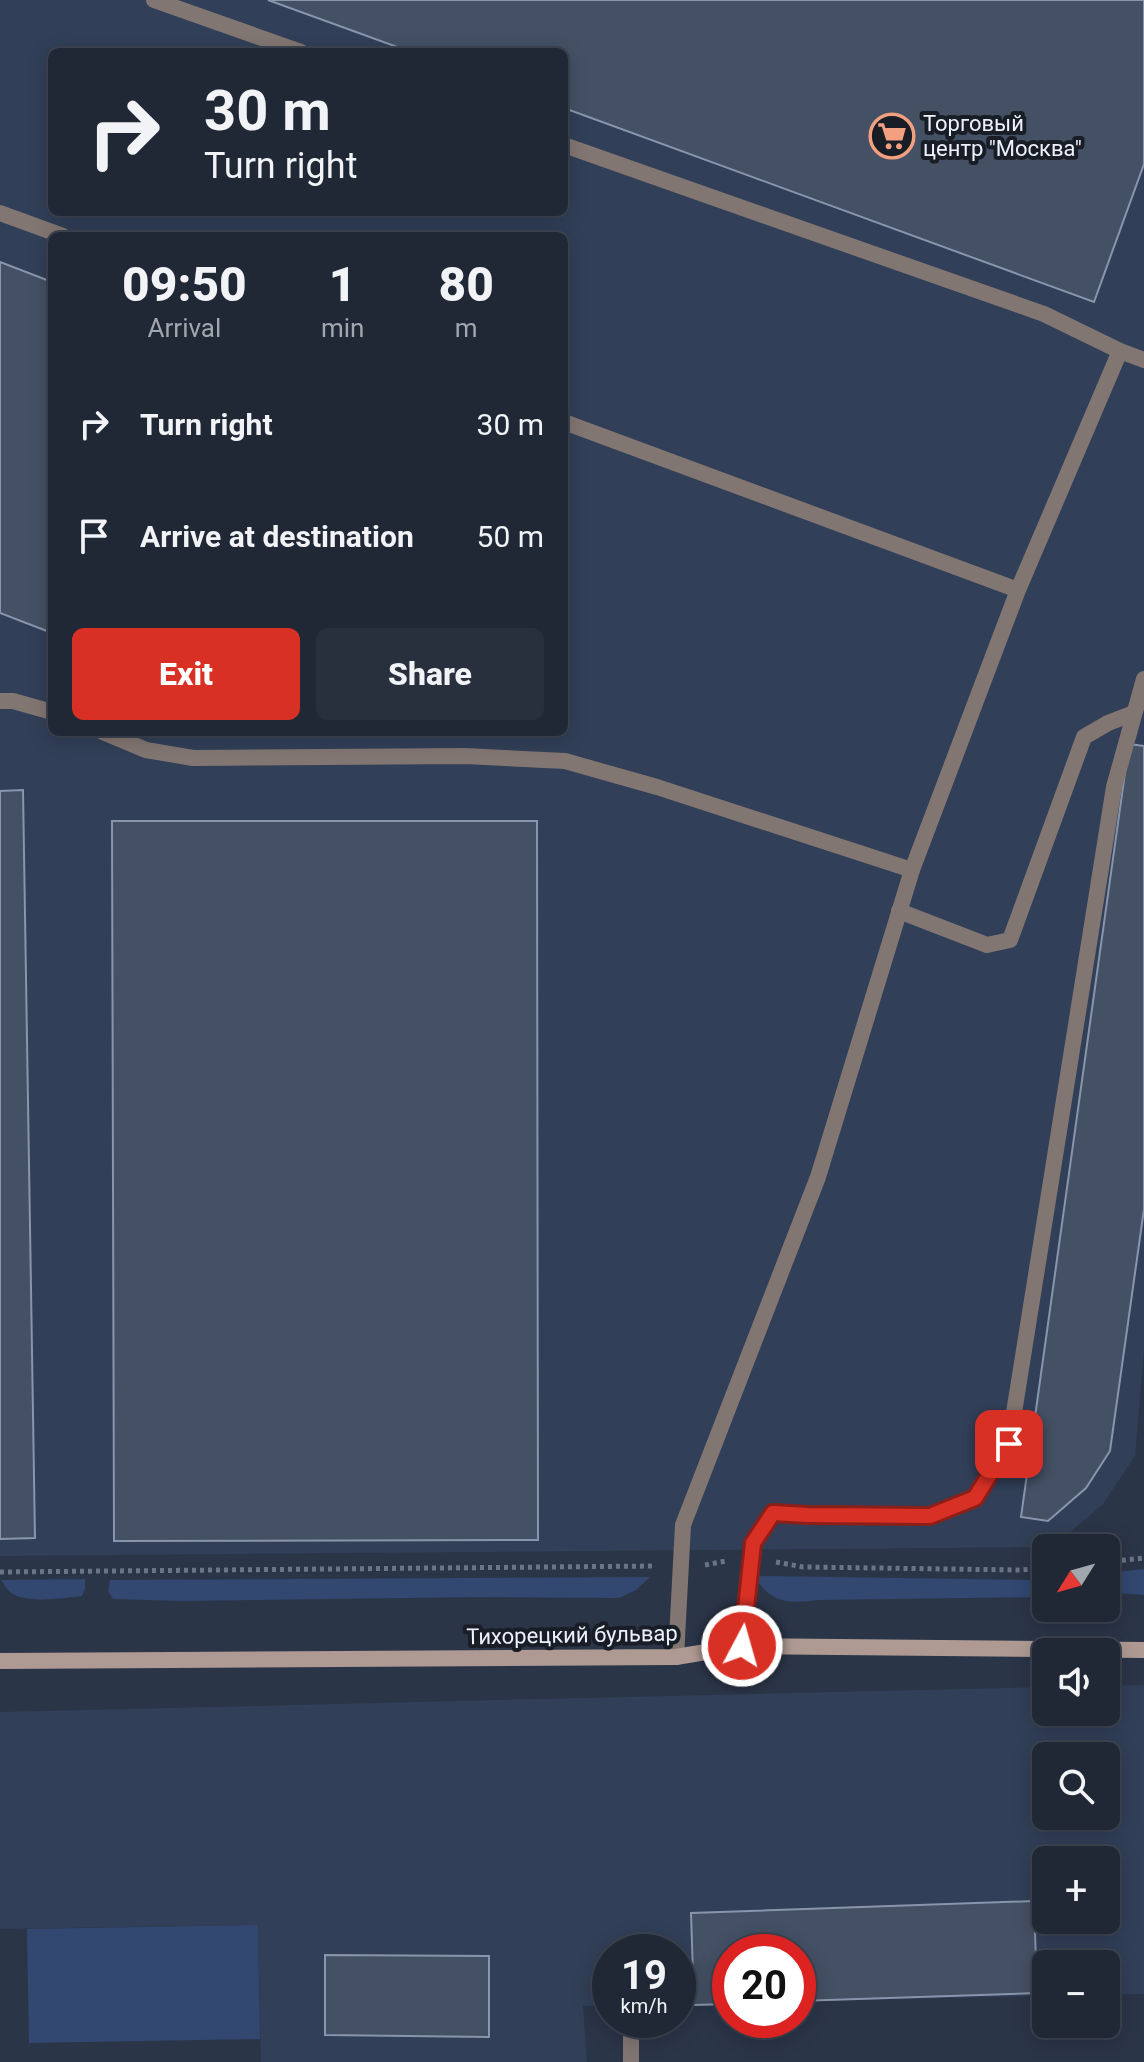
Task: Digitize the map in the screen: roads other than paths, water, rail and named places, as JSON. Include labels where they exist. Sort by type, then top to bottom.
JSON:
[{"type":"street","name":"Тихорецкий бульвар","points":[[0,1661],[676,1657],[742,1646],[1144,1650]]},
{"type":"lane","points":[[154,0],[290,48]]},
{"type":"lane","points":[[568,146],[1044,314],[1144,360]]},
{"type":"lane","points":[[0,213],[52,232]]},
{"type":"lane","points":[[676,1657],[683,1525],[818,1177],[912,870],[1018,590],[1120,351]]},
{"type":"lane","points":[[568,423],[1018,590]]},
{"type":"lane","points":[[742,1646],[753,1543],[773,1513],[930,1516],[975,1498],[1009,1444],[1114,787],[1144,679]]},
{"type":"lane","points":[[0,701],[13,701],[48,711]]},
{"type":"lane","points":[[899,911],[987,945],[1010,940],[1084,737],[1134,713]]},
{"type":"lane","points":[[113,736],[146,750],[193,758],[465,756],[565,761],[657,787],[912,870]]},
{"type":"lane","points":[[631,2038],[631,2062]]},
{"type":"place","name":"Торговый центр \"Москва\"","points":[[892,136]]}]
